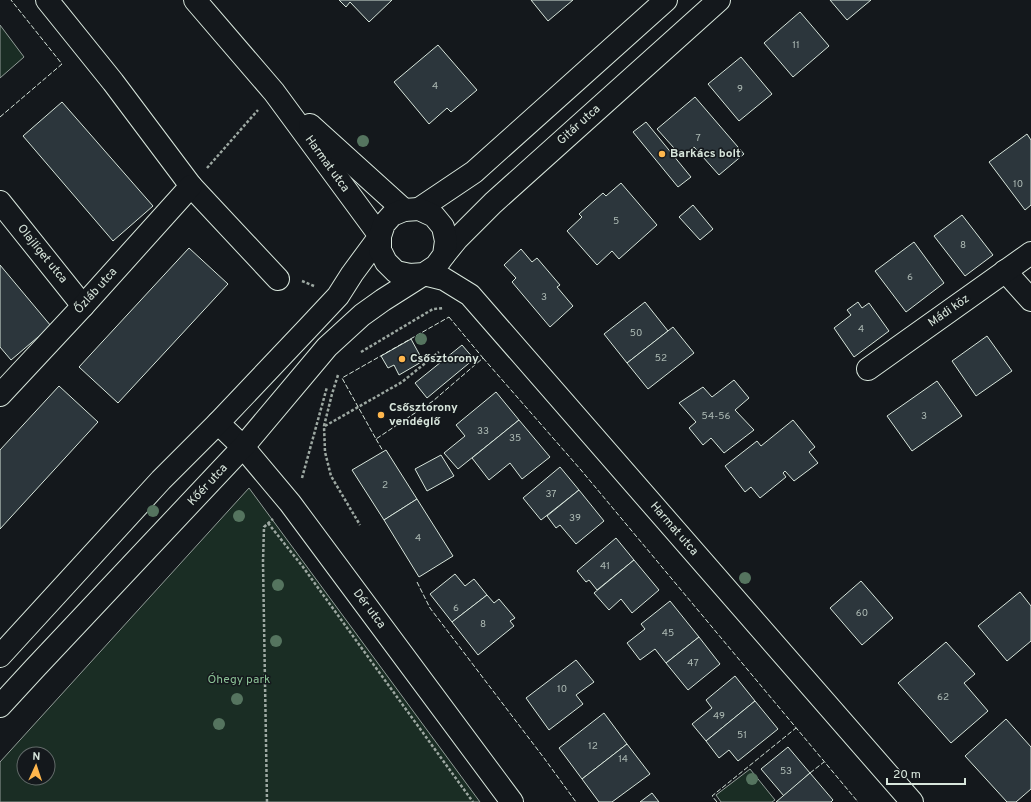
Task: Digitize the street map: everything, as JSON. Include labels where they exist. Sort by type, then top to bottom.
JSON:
[{"type":"street","points":[[47,0],[113,82],[191,186],[278,279]]},
{"type":"street","name":"Harmat utca","points":[[195,0],[274,92],[380,236],[380,250],[386,262],[396,272],[410,275],[424,274],[444,279],[470,295],[912,802]]},
{"type":"street","points":[[0,656],[161,480],[218,423],[338,296],[380,236],[384,224],[392,215],[412,210],[474,172],[666,0]]},
{"type":"street","name":"Gitár utca","points":[[444,254],[493,203],[719,0]]},
{"type":"street","name":"Harmat utca","points":[[274,92],[412,210],[434,216],[443,227],[446,241],[444,254]]},
{"type":"street","name":"Őzláb utca","points":[[0,395],[83,306],[191,186]]},
{"type":"street","name":"Olajliget utca","points":[[0,202],[83,306]]},
{"type":"street","name":"Mádi köz","points":[[868,369],[1031,253]]},
{"type":"street","points":[[424,274],[436,266],[444,254]]},
{"type":"street","points":[[1005,271],[1031,300]]},
{"type":"street","name":"Kőér utca","points":[[0,706],[243,447],[327,347],[362,315],[424,274]]},
{"type":"street","name":"Dér utca","points":[[218,423],[243,447],[290,503],[512,802]]},
{"type":"path","points":[[191,186],[274,92]]},
{"type":"path","points":[[355,355],[433,309],[448,308]]},
{"type":"path","points":[[324,426],[402,382],[439,352]]},
{"type":"path","points":[[338,374],[324,426],[325,452],[331,476],[360,525]]},
{"type":"path","points":[[266,802],[263,562],[264,527],[290,503],[301,480],[328,386]]},
{"type":"path","points":[[268,523],[303,567],[473,802]]},
{"type":"green space","points":[[0,25],[24,57],[0,78]]},
{"type":"green space","name":"Óhegy park","points":[[249,488],[480,802],[0,802],[0,762]]},
{"type":"green space","points":[[750,769],[775,800],[772,802],[721,802],[716,795]]},
{"type":"building","points":[[339,0],[392,0],[369,22],[350,2],[346,7]]},
{"type":"building","points":[[531,0],[573,0],[548,21]]},
{"type":"building","points":[[830,0],[871,0],[847,20]]},
{"type":"building","points":[[800,12],[829,46],[793,77],[764,43]]},
{"type":"building","points":[[438,45],[477,90],[451,112],[447,108],[429,124],[394,82]]},
{"type":"building","points":[[741,57],[772,94],[739,121],[708,84]]},
{"type":"building","points":[[695,97],[744,154],[719,175],[694,147],[682,157],[657,129]]},
{"type":"building","points":[[62,102],[153,206],[113,241],[23,136]]},
{"type":"building","name":"Barkács bolt","points":[[646,122],[691,177],[678,187],[633,132]]},
{"type":"building","points":[[1027,134],[1031,140],[1031,205],[1025,210],[989,162]]},
{"type":"building","points":[[621,183],[657,225],[619,259],[612,251],[597,265],[567,231],[582,217],[579,214],[603,193],[606,196]]},
{"type":"building","points":[[693,205],[713,229],[700,240],[679,217]]},
{"type":"building","points":[[962,215],[993,255],[965,276],[934,236]]},
{"type":"building","points":[[914,242],[944,283],[906,312],[875,271]]},
{"type":"building","points":[[189,248],[228,284],[118,403],[79,367]]},
{"type":"building","points":[[521,249],[532,262],[537,258],[560,285],[557,287],[573,306],[550,327],[512,282],[516,278],[504,265]]},
{"type":"building","points":[[0,265],[51,326],[11,360],[0,347]]},
{"type":"building","points":[[645,302],[668,331],[627,363],[604,334]]},
{"type":"building","points":[[858,302],[862,308],[869,303],[889,331],[854,357],[834,328],[851,315],[847,310]]},
{"type":"building","points":[[673,327],[694,353],[648,389],[627,363]]},
{"type":"building","points":[[987,336],[1012,371],[976,396],[952,361]]},
{"type":"building","name":"Csősztorony","points":[[411,339],[423,361],[399,375],[394,365],[388,368],[381,356]]},
{"type":"building","points":[[462,345],[474,359],[427,398],[415,383]]},
{"type":"building","points":[[734,380],[749,398],[735,410],[754,430],[724,453],[711,438],[703,445],[689,428],[696,422],[679,403],[703,387],[712,397]]},
{"type":"building","points":[[937,381],[962,416],[912,451],[887,416]]},
{"type":"building","points":[[59,386],[98,422],[0,529],[0,450]]},
{"type":"building","points":[[496,392],[519,420],[458,469],[444,453],[465,436],[456,425]]},
{"type":"building","points":[[519,420],[550,457],[522,479],[510,463],[489,480],[472,458]]},
{"type":"building","points":[[793,420],[815,447],[809,452],[818,463],[794,481],[785,471],[783,473],[786,477],[760,498],[751,487],[745,492],[725,466],[757,441],[761,446]]},
{"type":"building","points":[[386,450],[417,499],[384,520],[352,470]]},
{"type":"building","points":[[441,455],[454,476],[427,491],[415,469]]},
{"type":"building","points":[[560,467],[579,490],[541,520],[523,498]]},
{"type":"building","points":[[579,490],[604,521],[576,544],[560,525],[556,528],[547,516]]},
{"type":"building","points":[[417,499],[453,556],[419,577],[384,520]]},
{"type":"building","points":[[616,538],[634,560],[597,590],[589,580],[586,582],[577,571]]},
{"type":"building","points":[[634,560],[659,590],[632,613],[621,599],[609,610],[594,593]]},
{"type":"building","points":[[455,574],[465,586],[474,579],[487,595],[452,622],[430,594]]},
{"type":"building","points":[[861,581],[893,618],[862,645],[830,608]]},
{"type":"building","points":[[1020,592],[1031,606],[1031,641],[1007,661],[978,626]]},
{"type":"building","points":[[487,595],[494,603],[499,599],[515,618],[510,621],[514,626],[478,655],[452,622]]},
{"type":"building","points":[[670,601],[699,637],[666,663],[655,649],[640,660],[627,643],[645,629],[641,624]]},
{"type":"building","points":[[699,637],[720,664],[688,690],[666,663]]},
{"type":"building","points":[[946,642],[975,674],[964,683],[988,711],[951,743],[898,683]]},
{"type":"building","points":[[576,660],[594,682],[576,695],[583,704],[549,730],[526,698]]},
{"type":"building","points":[[735,676],[755,701],[706,741],[692,724],[712,708],[706,700]]},
{"type":"building","points":[[755,701],[778,729],[738,761],[729,750],[719,758],[706,741]]},
{"type":"building","points":[[604,713],[627,744],[582,779],[559,748]]},
{"type":"building","points":[[1006,719],[1031,747],[1031,789],[1016,802],[1007,802],[965,756]]},
{"type":"building","points":[[627,744],[650,774],[612,802],[599,802],[582,779]]},
{"type":"building","points":[[788,747],[810,773],[784,796],[761,769]]},
{"type":"building","points":[[810,773],[833,800],[831,802],[776,802]]},
{"type":"building","points":[[652,793],[659,802],[640,802]]},
{"type":"fence","points":[[0,117],[62,64],[11,0]]},
{"type":"fence","points":[[449,317],[483,358],[433,401],[376,439],[342,378],[449,317]]},
{"type":"fence","points":[[483,358],[581,470],[858,802]]},
{"type":"fence","points":[[376,439],[383,451]]},
{"type":"fence","points":[[417,582],[430,608],[576,802]]},
{"type":"fence","points":[[717,802],[712,796],[796,728]]},
{"type":"fence","points":[[810,773],[824,762]]},
{"type":"place","name":"Barkács bolt","points":[[662,154]]},
{"type":"place","name":"Csősztorony","points":[[402,359]]},
{"type":"place","name":"Csősztorony vendéglő","points":[[381,415]]}]
